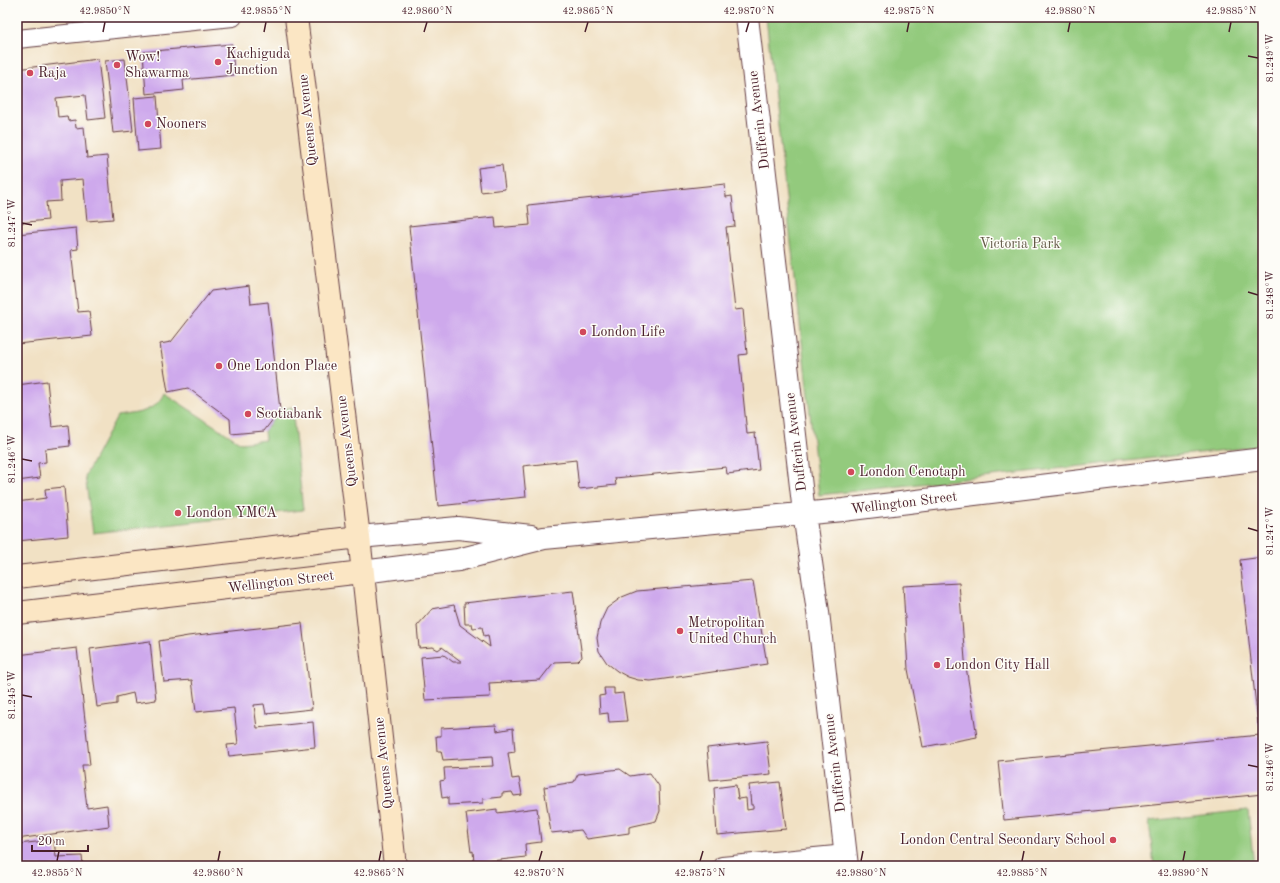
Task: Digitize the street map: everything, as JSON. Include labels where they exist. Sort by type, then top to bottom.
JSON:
[{"type":"main road","name":"Queens Avenue","points":[[296,17],[359,537],[396,866]]},
{"type":"main road","name":"Wellington Street","points":[[17,577],[359,537]]},
{"type":"main road","name":"Wellington Street","points":[[17,613],[362,572]]},
{"type":"street","points":[[17,39],[233,17]]},
{"type":"street","name":"Dufferin Avenue","points":[[748,17],[804,513],[818,612],[846,860]]},
{"type":"street","name":"Wellington Street","points":[[362,572],[458,560],[544,538],[843,510],[1263,459]]},
{"type":"street","name":"Wellington Street","points":[[359,537],[458,528],[544,538]]},
{"type":"street","points":[[722,866],[846,860]]},
{"type":"green space","name":"Victoria Park","points":[[766,17],[1263,17],[1263,446],[819,495]]},
{"type":"green space","points":[[164,393],[241,443],[265,440],[264,431],[280,410],[292,407],[303,510],[93,533],[85,476],[117,416],[144,411],[156,405]]},
{"type":"green space","points":[[1248,810],[1254,866],[1154,866],[1149,821]]},
{"type":"building","points":[[232,44],[234,75],[183,80],[184,90],[146,94],[143,52]]},
{"type":"building","points":[[98,59],[105,118],[88,120],[85,95],[56,98],[58,117],[67,116],[68,121],[75,120],[76,128],[84,127],[87,158],[107,156],[113,219],[87,221],[83,179],[60,181],[61,201],[46,202],[48,220],[17,223],[17,69]]},
{"type":"building","points":[[125,59],[133,131],[113,133],[105,61]]},
{"type":"building","name":"Nooners","points":[[157,96],[161,149],[138,151],[134,98]]},
{"type":"building","points":[[502,165],[505,189],[481,192],[478,168]]},
{"type":"building","name":"London Life","points":[[725,184],[726,197],[732,196],[735,226],[726,227],[735,310],[743,309],[747,354],[739,355],[747,434],[755,433],[759,470],[727,474],[726,467],[615,478],[616,485],[579,489],[576,460],[523,466],[526,497],[438,506],[409,226],[495,217],[496,228],[530,225],[528,205]]},
{"type":"building","points":[[76,228],[78,249],[71,250],[78,312],[89,311],[92,336],[17,344],[17,234]]},
{"type":"building","name":"One London Place","points":[[249,286],[251,304],[268,302],[280,410],[264,431],[231,434],[230,419],[188,388],[168,392],[160,344],[171,342],[211,291]]},
{"type":"building","points":[[47,381],[52,427],[68,425],[70,446],[45,449],[46,462],[38,463],[40,478],[17,481],[17,385]]},
{"type":"building","points":[[64,487],[68,536],[17,541],[17,502],[46,498],[45,489]]},
{"type":"building","points":[[1263,557],[1263,724],[1258,724],[1240,560]]},
{"type":"building","name":"Metropolitan United Church","points":[[753,581],[767,664],[651,681],[638,680],[617,671],[607,663],[599,651],[597,638],[600,623],[607,608],[622,597],[637,591]]},
{"type":"building","name":"London City Hall","points":[[959,583],[965,660],[977,737],[923,747],[908,669],[903,586]]},
{"type":"building","points":[[573,591],[582,657],[578,661],[554,662],[540,680],[489,683],[490,697],[425,700],[421,657],[444,655],[453,662],[462,662],[442,647],[438,650],[433,647],[419,648],[417,626],[432,609],[454,605],[460,625],[490,647],[488,635],[484,636],[482,627],[473,628],[472,624],[465,624],[464,603]]},
{"type":"building","points":[[302,623],[312,709],[266,714],[264,704],[254,705],[257,728],[313,722],[315,747],[229,756],[227,745],[238,744],[234,708],[196,712],[192,680],[164,682],[159,641],[188,636]]},
{"type":"building","points":[[150,641],[156,700],[135,703],[133,693],[117,697],[117,704],[97,707],[90,649]]},
{"type":"building","points":[[77,648],[90,765],[82,765],[87,808],[107,805],[109,826],[17,839],[17,655]]},
{"type":"building","points":[[604,688],[614,688],[614,694],[623,693],[627,721],[609,722],[608,713],[600,714],[599,696],[605,695]]},
{"type":"building","points":[[496,725],[497,731],[513,728],[515,752],[508,753],[512,779],[519,778],[522,795],[514,796],[512,792],[502,793],[502,797],[483,799],[483,803],[448,805],[448,797],[442,798],[440,781],[445,780],[444,768],[493,766],[492,757],[443,760],[441,751],[437,751],[436,736],[441,736],[441,728]]},
{"type":"building","points":[[1260,735],[1263,766],[1263,794],[1004,820],[998,761]]},
{"type":"building","points":[[767,741],[771,774],[710,780],[707,748]]},
{"type":"building","points":[[620,769],[630,776],[650,773],[659,786],[660,811],[656,821],[629,827],[629,833],[587,839],[581,830],[551,833],[544,787],[574,782],[578,774]]},
{"type":"building","points":[[780,782],[786,829],[717,835],[714,788],[736,785],[738,799],[746,798],[747,810],[753,809],[753,805],[751,805],[749,785]]},
{"type":"building","points":[[537,808],[541,842],[525,844],[526,857],[474,863],[473,851],[471,852],[466,813],[497,809],[497,813]]},
{"type":"building","points":[[54,840],[56,857],[82,856],[83,866],[20,866],[18,844]]},
{"type":"place","name":"Kachiguda Junction","points":[[218,62]]},
{"type":"place","name":"Wow! Shawarma","points":[[117,65]]},
{"type":"place","name":"Raja","points":[[30,73]]},
{"type":"place","name":"Nooners","points":[[148,124]]},
{"type":"place","name":"London Life","points":[[583,332]]},
{"type":"place","name":"One London Place","points":[[219,366]]},
{"type":"place","name":"Scotiabank","points":[[248,414]]},
{"type":"place","name":"London Cenotaph","points":[[851,472]]},
{"type":"place","name":"London YMCA","points":[[178,513]]},
{"type":"place","name":"Metropolitan United Church","points":[[680,631]]},
{"type":"place","name":"London City Hall","points":[[937,665]]},
{"type":"place","name":"London Central Secondary School","points":[[1113,840]]}]
